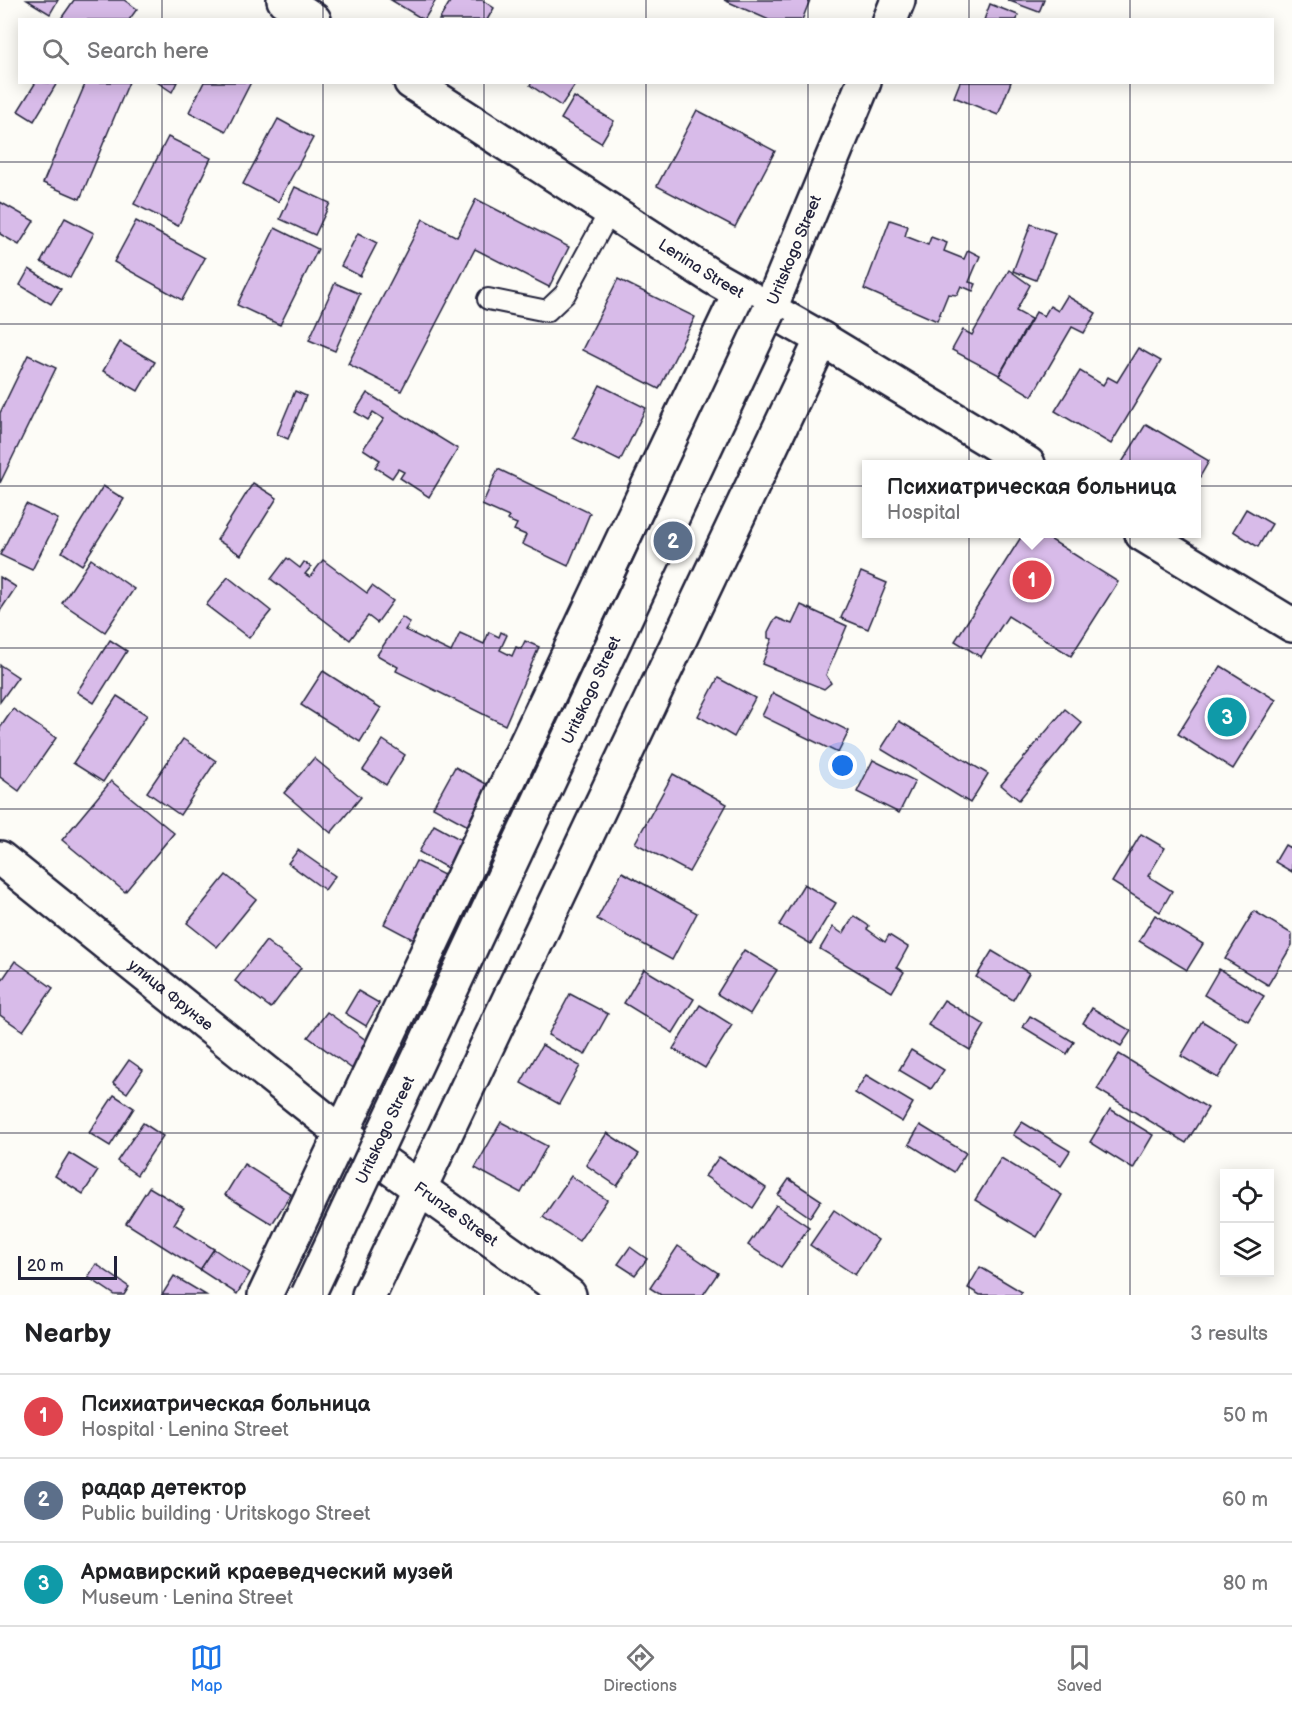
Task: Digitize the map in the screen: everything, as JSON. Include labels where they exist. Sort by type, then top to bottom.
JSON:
[{"type":"street","points":[[284,0],[311,18]]},
{"type":"street","points":[[891,18],[898,0]]},
{"type":"street","name":"Lenina Street","points":[[414,84],[739,294],[822,339],[1020,460]]},
{"type":"street","name":"Uritskogo Street","points":[[308,1295],[769,310],[863,84]]},
{"type":"street","name":"Uritskogo Street","points":[[265,1295],[739,294]]},
{"type":"street","points":[[369,1295],[822,339]]},
{"type":"street","points":[[1149,538],[1292,625]]},
{"type":"street","name":"улица Фрунзе","points":[[0,858],[342,1133]]},
{"type":"street","name":"Frunze Street","points":[[342,1133],[569,1295]]},
{"type":"lane","points":[[488,299],[547,311],[565,294],[610,211]]},
{"type":"building","points":[[27,0],[58,0],[50,14]]},
{"type":"building","points":[[74,0],[124,0],[137,9],[130,18],[61,18]]},
{"type":"building","points":[[391,0],[436,0],[425,18],[421,18]]},
{"type":"building","points":[[451,0],[482,0],[494,8],[488,18],[440,18]]},
{"type":"building","points":[[724,0],[810,0],[803,18],[764,18]]},
{"type":"building","points":[[1007,0],[1044,0],[1039,12]]},
{"type":"building","points":[[990,4],[1018,15],[1017,18],[985,18]]},
{"type":"building","points":[[35,84],[56,84],[34,121],[18,111]]},
{"type":"building","points":[[85,84],[128,84],[80,199],[43,183]]},
{"type":"building","points":[[160,84],[176,84],[172,92]]},
{"type":"building","points":[[203,84],[250,84],[226,131],[189,112]]},
{"type":"building","points":[[531,84],[576,84],[561,106]]},
{"type":"building","points":[[959,84],[1010,84],[998,115],[954,97]]},
{"type":"building","points":[[574,97],[614,121],[601,143],[561,119]]},
{"type":"building","points":[[697,110],[775,151],[735,227],[657,186]]},
{"type":"building","points":[[278,119],[313,138],[278,202],[243,184]]},
{"type":"building","points":[[168,137],[211,158],[178,226],[134,204]]},
{"type":"building","points":[[295,187],[330,203],[315,235],[280,219]]},
{"type":"building","points":[[476,199],[569,247],[549,287],[475,249],[401,391],[348,364],[423,219],[457,237]]},
{"type":"building","points":[[0,202],[34,221],[19,245],[0,234]]},
{"type":"building","points":[[65,218],[94,233],[70,278],[41,262]]},
{"type":"building","points":[[890,220],[908,226],[905,236],[928,245],[931,237],[947,243],[944,251],[964,259],[968,250],[980,256],[969,282],[976,284],[973,291],[961,286],[957,295],[948,294],[937,321],[864,289]]},
{"type":"building","points":[[136,221],[205,258],[182,300],[114,262]]},
{"type":"building","points":[[1031,224],[1055,233],[1036,280],[1013,271]]},
{"type":"building","points":[[275,228],[318,249],[280,325],[237,305]]},
{"type":"building","points":[[358,233],[377,243],[360,276],[341,266]]},
{"type":"building","points":[[29,269],[61,289],[51,304],[20,285]]},
{"type":"building","points":[[1009,270],[1030,285],[1016,311],[1031,319],[999,375],[952,350],[963,330],[972,335]]},
{"type":"building","points":[[618,279],[695,317],[659,389],[582,350]]},
{"type":"building","points":[[335,283],[360,294],[335,351],[309,340]]},
{"type":"building","points":[[1067,296],[1096,313],[1084,333],[1072,327],[1032,396],[999,376],[1036,312],[1044,316],[1050,306],[1058,311]]},
{"type":"building","points":[[120,342],[155,362],[138,391],[103,371]]},
{"type":"building","points":[[1138,348],[1161,361],[1111,444],[1055,411],[1080,371],[1103,385],[1108,377],[1117,382]]},
{"type":"building","points":[[28,355],[56,368],[0,483],[0,413]]},
{"type":"building","points":[[600,385],[646,408],[620,461],[573,438]]},
{"type":"building","points":[[295,391],[306,396],[288,439],[277,434]]},
{"type":"building","points":[[367,393],[458,449],[429,497],[400,478],[404,472],[398,469],[392,478],[375,467],[380,460],[363,449],[384,419],[373,412],[368,420],[355,412]]},
{"type":"building","points":[[1146,424],[1209,461],[1201,475],[1201,460],[1124,460]]},
{"type":"building","points":[[498,469],[590,513],[568,566],[522,544],[526,535],[514,530],[517,524],[507,520],[509,517],[482,505]]},
{"type":"building","points":[[253,483],[277,498],[241,555],[217,540]]},
{"type":"building","points":[[103,486],[124,499],[82,565],[62,552]]},
{"type":"building","points":[[26,504],[58,519],[32,570],[0,555]]},
{"type":"building","points":[[1246,509],[1272,524],[1258,547],[1233,531]]},
{"type":"building","points":[[1020,538],[1048,538],[1118,582],[1071,656],[1008,616],[981,657],[955,641]]},
{"type":"building","points":[[287,558],[300,568],[304,562],[311,567],[305,574],[310,577],[323,560],[367,593],[372,586],[393,601],[377,623],[368,616],[350,640],[271,579]]},
{"type":"building","points":[[91,559],[134,589],[105,632],[62,603]]},
{"type":"building","points":[[861,572],[887,583],[868,629],[841,618]]},
{"type":"building","points":[[0,577],[16,587],[0,611]]},
{"type":"building","points":[[228,577],[271,611],[249,638],[206,605]]},
{"type":"building","points":[[801,605],[847,626],[826,675],[831,683],[824,689],[762,664],[772,639],[768,638],[768,632],[773,622],[777,618],[792,624]]},
{"type":"building","points":[[402,617],[410,623],[405,630],[451,652],[460,633],[484,644],[489,632],[499,637],[501,632],[507,635],[500,650],[512,656],[516,647],[521,649],[525,641],[539,647],[505,725],[396,671],[398,667],[377,655]]},
{"type":"building","points":[[110,640],[127,651],[94,703],[77,692]]},
{"type":"building","points":[[0,665],[18,677],[0,702]]},
{"type":"building","points":[[1221,666],[1276,700],[1233,769],[1178,734]]},
{"type":"building","points":[[323,671],[381,708],[360,742],[301,705]]},
{"type":"building","points":[[718,678],[755,698],[734,737],[698,716]]},
{"type":"building","points":[[773,693],[849,731],[838,753],[762,716]]},
{"type":"building","points":[[117,696],[147,715],[103,782],[73,763]]},
{"type":"building","points":[[13,709],[56,738],[19,791],[0,777],[0,728]]},
{"type":"building","points":[[1065,709],[1082,723],[1019,800],[1001,785]]},
{"type":"building","points":[[899,721],[988,774],[970,803],[881,749]]},
{"type":"building","points":[[183,739],[216,761],[180,815],[147,792]]},
{"type":"building","points":[[383,740],[405,755],[386,785],[363,770]]},
{"type":"building","points":[[314,758],[361,797],[331,833],[284,793]]},
{"type":"building","points":[[873,760],[915,781],[899,813],[857,792]]},
{"type":"building","points":[[455,767],[492,787],[470,827],[433,807]]},
{"type":"building","points":[[673,774],[727,804],[689,872],[635,843]]},
{"type":"building","points":[[111,781],[174,833],[125,892],[62,840]]},
{"type":"building","points":[[434,825],[467,843],[452,871],[419,852]]},
{"type":"building","points":[[1141,834],[1165,848],[1148,876],[1172,891],[1160,912],[1112,882]]},
{"type":"building","points":[[1285,845],[1292,849],[1292,872],[1275,862]]},
{"type":"building","points":[[298,850],[335,876],[325,890],[288,863]]},
{"type":"building","points":[[416,861],[448,877],[416,941],[384,924]]},
{"type":"building","points":[[622,872],[697,913],[672,960],[597,919]]},
{"type":"building","points":[[226,875],[256,899],[217,947],[187,923]]},
{"type":"building","points":[[804,884],[836,903],[811,944],[779,925]]},
{"type":"building","points":[[1254,911],[1292,934],[1292,945],[1268,985],[1225,959]]},
{"type":"building","points":[[1155,915],[1203,944],[1187,970],[1139,941]]},
{"type":"building","points":[[854,916],[869,926],[867,929],[885,942],[889,935],[908,947],[897,967],[904,972],[892,992],[820,949],[833,927],[843,934]]},
{"type":"building","points":[[266,941],[301,968],[271,1008],[235,981]]},
{"type":"building","points":[[744,950],[777,970],[750,1014],[717,994]]},
{"type":"building","points":[[992,951],[1029,973],[1013,1000],[976,977]]},
{"type":"building","points":[[15,961],[53,988],[23,1031],[0,1015],[0,983]]},
{"type":"building","points":[[644,969],[694,999],[673,1033],[624,1003]]},
{"type":"building","points":[[1219,969],[1264,996],[1248,1021],[1204,995]]},
{"type":"building","points":[[358,991],[379,1003],[366,1026],[345,1013]]},
{"type":"building","points":[[570,994],[608,1014],[585,1055],[548,1035]]},
{"type":"building","points":[[944,1000],[985,1025],[970,1050],[928,1025]]},
{"type":"building","points":[[700,1005],[732,1025],[705,1068],[673,1049]]},
{"type":"building","points":[[1092,1008],[1131,1031],[1121,1046],[1083,1023]]},
{"type":"building","points":[[327,1012],[377,1048],[358,1073],[308,1037]]},
{"type":"building","points":[[1030,1016],[1074,1042],[1067,1054],[1023,1027]]},
{"type":"building","points":[[1202,1021],[1239,1044],[1218,1078],[1181,1056]]},
{"type":"building","points":[[542,1045],[580,1066],[559,1104],[521,1083]]},
{"type":"building","points":[[911,1050],[944,1070],[931,1089],[899,1070]]},
{"type":"building","points":[[1119,1054],[1208,1108],[1186,1143],[1097,1089]]},
{"type":"building","points":[[129,1060],[143,1070],[127,1093],[113,1083]]},
{"type":"building","points":[[866,1075],[913,1103],[902,1122],[855,1093]]},
{"type":"building","points":[[114,1095],[134,1108],[110,1146],[89,1133]]},
{"type":"building","points":[[1110,1109],[1153,1135],[1133,1169],[1090,1142]]},
{"type":"building","points":[[501,1122],[547,1146],[521,1193],[475,1168]]},
{"type":"building","points":[[1022,1122],[1070,1151],[1061,1165],[1013,1135]]},
{"type":"building","points":[[143,1123],[163,1136],[137,1175],[117,1161]]},
{"type":"building","points":[[920,1125],[966,1153],[954,1172],[909,1144]]},
{"type":"building","points":[[607,1133],[639,1154],[617,1186],[586,1165]]},
{"type":"building","points":[[69,1153],[98,1171],[83,1194],[55,1176]]},
{"type":"building","points":[[719,1157],[766,1188],[753,1208],[705,1176]]},
{"type":"building","points":[[1001,1158],[1062,1195],[1037,1237],[975,1200]]},
{"type":"building","points":[[244,1164],[291,1194],[272,1224],[225,1195]]},
{"type":"building","points":[[571,1176],[607,1200],[579,1241],[543,1217]]},
{"type":"building","points":[[789,1179],[821,1200],[810,1217],[778,1195]]},
{"type":"building","points":[[149,1187],[184,1208],[174,1224],[214,1249],[200,1270],[126,1223]]},
{"type":"building","points":[[776,1205],[809,1227],[781,1267],[748,1245]]},
{"type":"building","points":[[834,1210],[878,1240],[855,1275],[810,1245]]},
{"type":"building","points":[[678,1246],[718,1273],[703,1295],[661,1295],[650,1288]]},
{"type":"building","points":[[630,1247],[647,1259],[635,1275],[618,1264]]},
{"type":"building","points":[[214,1249],[250,1273],[237,1294],[200,1270]]},
{"type":"building","points":[[96,1264],[129,1287],[124,1295],[115,1295],[88,1277]]},
{"type":"building","points":[[980,1267],[1022,1292],[1020,1295],[980,1295],[968,1288]]},
{"type":"building","points":[[174,1276],[206,1295],[162,1295]]},
{"type":"place","name":"радар детектор","points":[[673,541]]},
{"type":"place","name":"Психиатрическая больница","points":[[1032,580]]},
{"type":"place","name":"Армавирский краеведческий музей","points":[[1227,717]]}]
